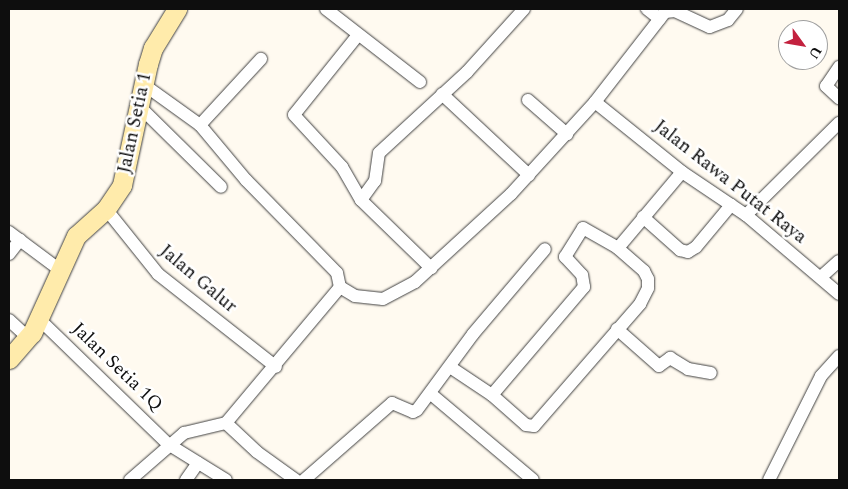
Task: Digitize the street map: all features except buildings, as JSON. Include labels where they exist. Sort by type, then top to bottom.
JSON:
[{"type":"street","points":[[326,9],[420,82]]},
{"type":"street","points":[[361,200],[375,181],[379,153],[442,94],[524,9]]},
{"type":"street","points":[[647,9],[663,13],[675,11],[710,26],[728,20],[737,9]]},
{"type":"street","name":"Jalan Setia 1","points":[[9,359],[28,338],[76,236],[115,199],[127,170],[143,84],[153,48],[172,11]]},
{"type":"street","points":[[143,84],[200,126],[246,180],[337,273],[340,287],[355,296],[383,299],[404,290],[431,268],[529,175],[595,102],[663,13]]},
{"type":"street","points":[[358,35],[294,115],[342,167],[361,200],[431,268]]},
{"type":"street","points":[[200,126],[261,59]]},
{"type":"street","points":[[839,67],[826,86],[839,98]]},
{"type":"street","points":[[442,94],[529,175]]},
{"type":"street","points":[[528,100],[567,134]]},
{"type":"street","name":"Jalan Rawa Putat Raya","points":[[595,102],[682,172],[746,215],[839,294]]},
{"type":"street","points":[[139,106],[221,187]]},
{"type":"street","points":[[746,215],[839,123]]},
{"type":"street","points":[[618,248],[682,172]]},
{"type":"street","points":[[643,218],[680,250],[688,252],[696,246],[731,204]]},
{"type":"street","name":"Jalan Galur","points":[[106,209],[158,274],[276,367]]},
{"type":"street","points":[[450,366],[492,395],[526,425],[534,426],[640,304],[648,288],[648,279],[644,271],[618,248],[583,228],[565,257],[582,274],[584,287],[492,395]]},
{"type":"street","points":[[9,232],[60,270]]},
{"type":"street","points":[[9,254],[20,240]]},
{"type":"street","points":[[304,480],[392,403],[415,412],[431,394],[473,334],[545,249]]},
{"type":"street","points":[[821,277],[839,260]]},
{"type":"street","points":[[130,480],[168,444],[184,433],[226,423],[276,367],[340,287]]},
{"type":"street","name":"Jalan Setia 1Q","points":[[38,318],[168,444],[226,480]]},
{"type":"street","points":[[9,320],[28,338]]},
{"type":"street","points":[[617,329],[659,366],[670,358],[688,368],[711,373]]},
{"type":"street","points":[[769,480],[821,376],[839,356]]},
{"type":"street","points":[[431,394],[533,480]]},
{"type":"street","points":[[226,423],[258,452],[296,480]]},
{"type":"street","points":[[186,480],[198,463]]}]
